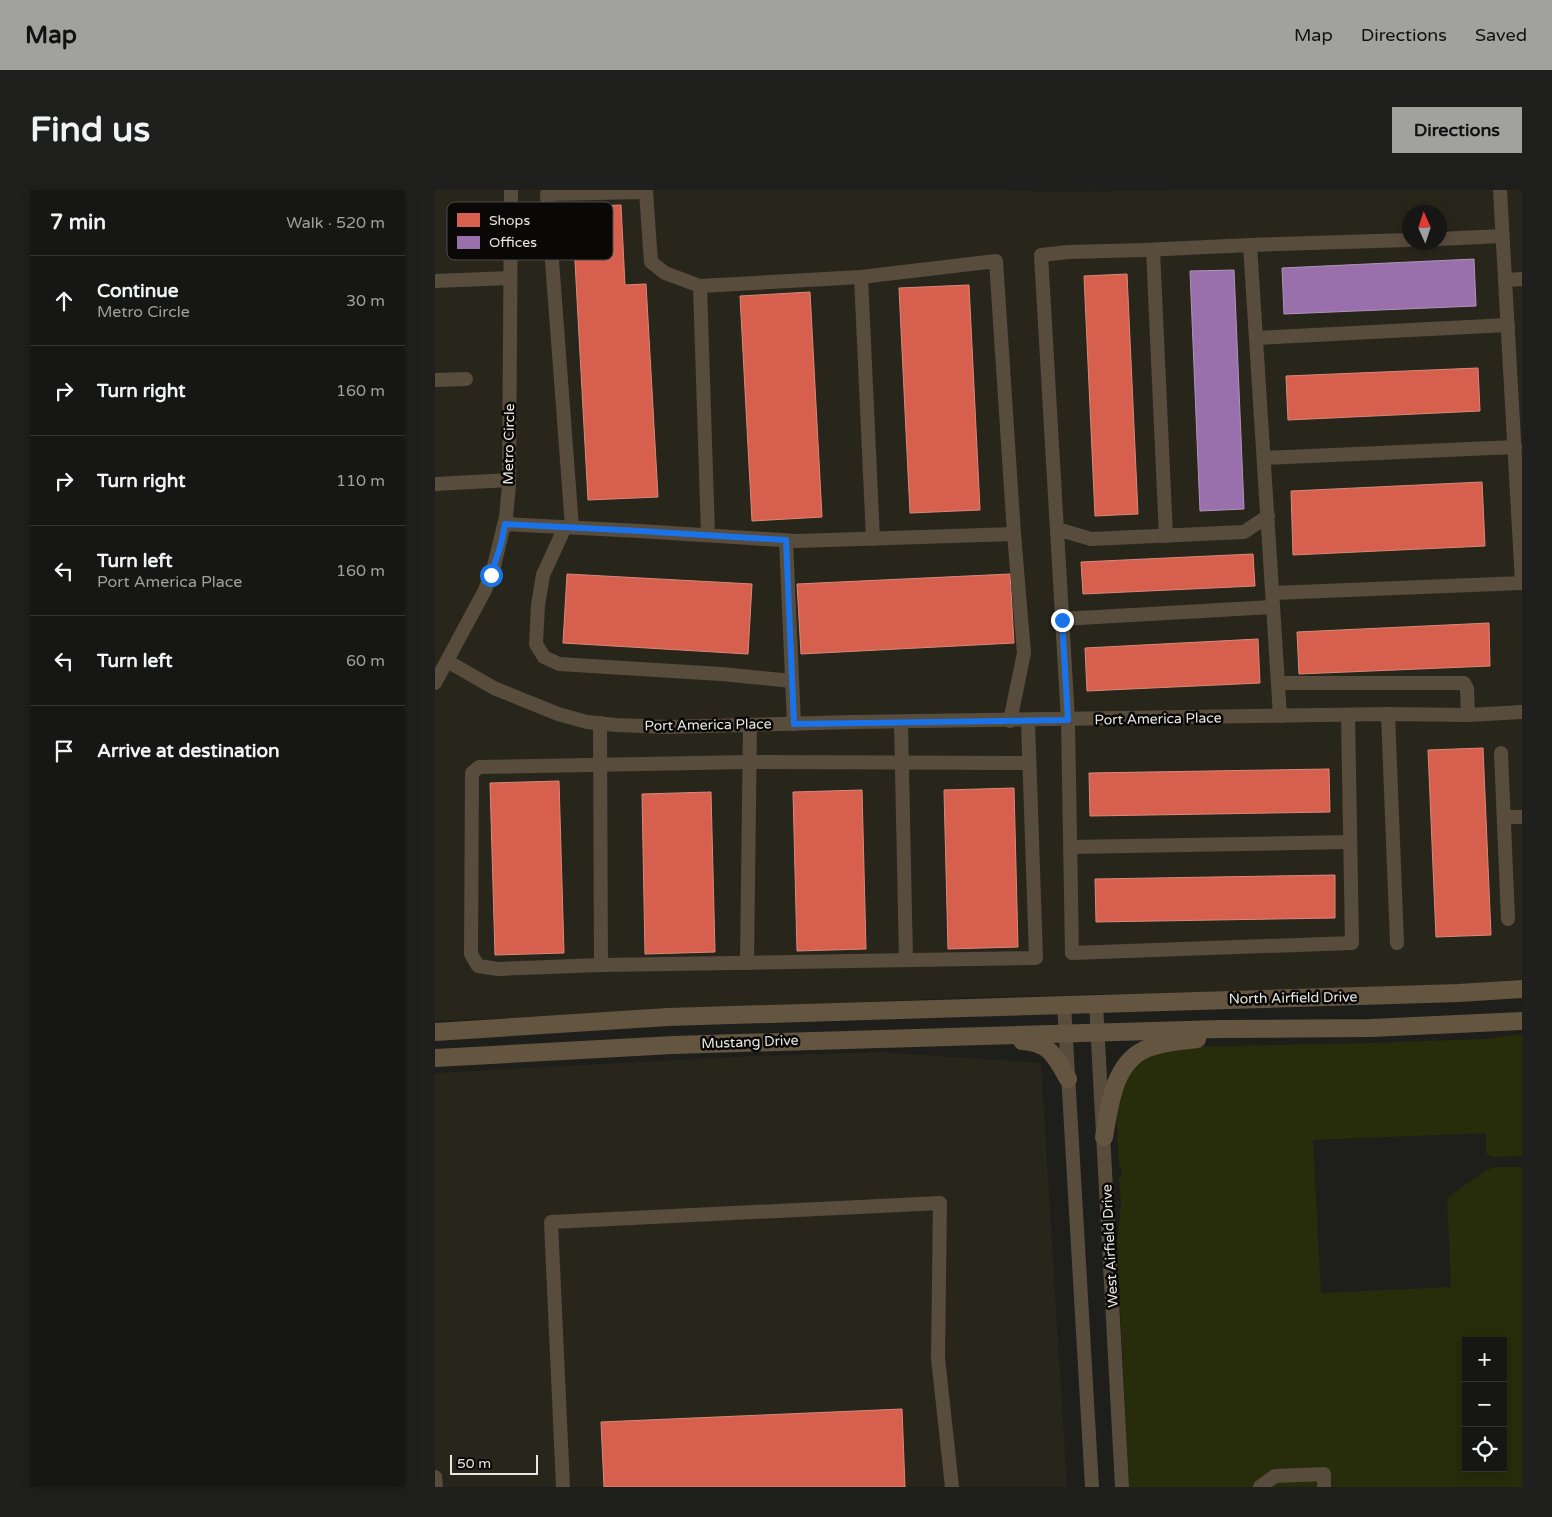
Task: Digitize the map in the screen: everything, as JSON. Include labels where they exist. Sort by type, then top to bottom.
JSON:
[{"type":"main road","name":"North Airfield Drive","points":[[1064,1005],[1449,994],[1522,989]]},
{"type":"main road","name":"Mustang Drive","points":[[435,1032],[668,1017],[1064,1005]]},
{"type":"main road","points":[[1066,1033],[1371,1028],[1522,1021]]},
{"type":"main road","points":[[1104,1137],[1113,1092],[1120,1074],[1131,1058],[1147,1049],[1162,1044],[1271,1029]]},
{"type":"main road","name":"Mustang Drive","points":[[435,1058],[673,1045],[1066,1033]]},
{"type":"main road","points":[[904,1038],[1032,1041],[1047,1047],[1058,1059],[1068,1079]]},
{"type":"street","points":[[1273,593],[1522,583],[1517,439],[1500,190]]},
{"type":"street","points":[[548,202],[547,194],[646,192],[651,262],[665,273],[700,286],[861,277],[996,262],[1024,653],[1010,721]]},
{"type":"street","points":[[1447,238],[1502,236]]},
{"type":"street","points":[[1348,715],[1352,942],[1072,952],[1068,720],[1041,255],[1068,252],[1402,240]]},
{"type":"street","points":[[1250,245],[1281,716]]},
{"type":"street","points":[[1153,250],[1167,536]]},
{"type":"street","name":"Metro Circle","points":[[435,683],[485,590],[494,566],[505,524],[509,480],[510,260]]},
{"type":"street","points":[[551,260],[568,527],[543,575],[538,605],[536,644],[544,657],[559,664],[721,674],[792,681]]},
{"type":"street","points":[[861,277],[873,539]]},
{"type":"street","points":[[435,281],[510,278]]},
{"type":"street","points":[[1505,280],[1522,279]]},
{"type":"street","points":[[700,286],[708,535]]},
{"type":"street","points":[[1256,338],[1508,324]]},
{"type":"street","points":[[435,380],[466,378]]},
{"type":"street","points":[[1264,458],[1517,439]]},
{"type":"street","points":[[435,484],[509,480]]},
{"type":"street","points":[[1057,529],[1091,539],[1244,532],[1268,516]]},
{"type":"street","points":[[505,524],[786,540],[1014,534]]},
{"type":"street","points":[[786,540],[794,724]]},
{"type":"street","points":[[1062,620],[1273,607]]},
{"type":"street","name":"Port America Place","points":[[447,661],[494,688],[558,714],[587,722],[668,727],[1388,714],[1469,715],[1522,712]]},
{"type":"street","points":[[1278,684],[1464,683],[1467,688],[1469,715]]},
{"type":"street","points":[[1388,714],[1397,943]]},
{"type":"street","points":[[1028,721],[1036,958],[601,965],[498,969],[478,966],[471,954],[472,773],[479,767],[749,762],[1029,763]]},
{"type":"street","points":[[901,722],[906,960]]},
{"type":"street","points":[[600,723],[601,965]]},
{"type":"street","points":[[747,963],[750,725]]},
{"type":"street","points":[[1501,753],[1508,919]]},
{"type":"street","points":[[1504,817],[1522,817]]},
{"type":"street","points":[[1070,847],[1350,842]]},
{"type":"street","name":"West Airfield Drive","points":[[1096,1004],[1122,1487]]},
{"type":"street","points":[[1064,1005],[1092,1487]]},
{"type":"street","points":[[563,1487],[551,1222],[940,1203],[938,1358],[952,1487]]},
{"type":"street","points":[[1260,1487],[1275,1476],[1324,1474],[1325,1487]]},
{"type":"street","points":[[435,1477],[436,1487]]},
{"type":"shaded area","points":[[435,190],[1006,190],[1058,192],[1522,190],[1522,979],[1438,987],[972,997],[435,1021]]},
{"type":"shaded area","points":[[879,1052],[1041,1063],[1067,1487],[435,1487],[435,1073],[754,1056]]},
{"type":"green space","points":[[1522,1034],[1522,1156],[1491,1157],[1486,1153],[1486,1133],[1313,1140],[1321,1293],[1451,1287],[1447,1198],[1486,1170],[1496,1167],[1522,1167],[1522,1487],[1129,1487],[1117,1244],[1121,1203],[1119,1177],[1122,1177],[1121,1166],[1119,1166],[1116,1109],[1126,1078],[1147,1057],[1172,1047],[1484,1039]]},
{"type":"building: Shops","points":[[613,205],[621,205],[625,285],[646,284],[658,497],[588,500],[575,260],[613,260]]},
{"type":"building: Shops","points":[[1127,274],[1138,514],[1095,516],[1084,276]]},
{"type":"building: Shops","points":[[969,285],[980,510],[910,513],[899,288]]},
{"type":"building: Shops","points":[[810,292],[822,517],[752,521],[740,296]]},
{"type":"building: Shops","points":[[1478,368],[1480,411],[1288,420],[1286,376]]},
{"type":"building: Shops","points":[[1482,482],[1485,546],[1293,555],[1291,491]]},
{"type":"building: Shops","points":[[1253,554],[1255,586],[1083,594],[1081,562]]},
{"type":"building: Shops","points":[[567,574],[752,584],[748,654],[563,643]]},
{"type":"building: Shops","points":[[1010,574],[1014,643],[801,654],[797,584]]},
{"type":"building: Shops","points":[[1489,623],[1490,666],[1299,674],[1297,632]]},
{"type":"building: Shops","points":[[1258,639],[1260,683],[1087,691],[1085,648]]},
{"type":"building: Shops","points":[[1483,748],[1491,935],[1436,937],[1428,750]]},
{"type":"building: Shops","points":[[1329,769],[1330,812],[1090,816],[1089,773]]},
{"type":"building: Shops","points":[[559,781],[564,953],[495,955],[490,783]]},
{"type":"building: Shops","points":[[1014,788],[1018,947],[948,949],[944,790]]},
{"type":"building: Shops","points":[[862,790],[866,949],[797,951],[793,792]]},
{"type":"building: Shops","points":[[711,792],[715,952],[645,954],[642,794]]},
{"type":"building: Shops","points":[[1335,875],[1335,918],[1096,922],[1095,879]]},
{"type":"building: Shops","points":[[902,1409],[905,1487],[604,1487],[601,1422]]},
{"type":"building: Offices","points":[[1474,259],[1476,306],[1284,314],[1282,268]]},
{"type":"building: Offices","points":[[1234,270],[1244,509],[1200,511],[1190,271]]},
{"type":"route","points":[[491,575],[505,524],[786,540],[794,724],[1068,720],[1062,620]]}]
